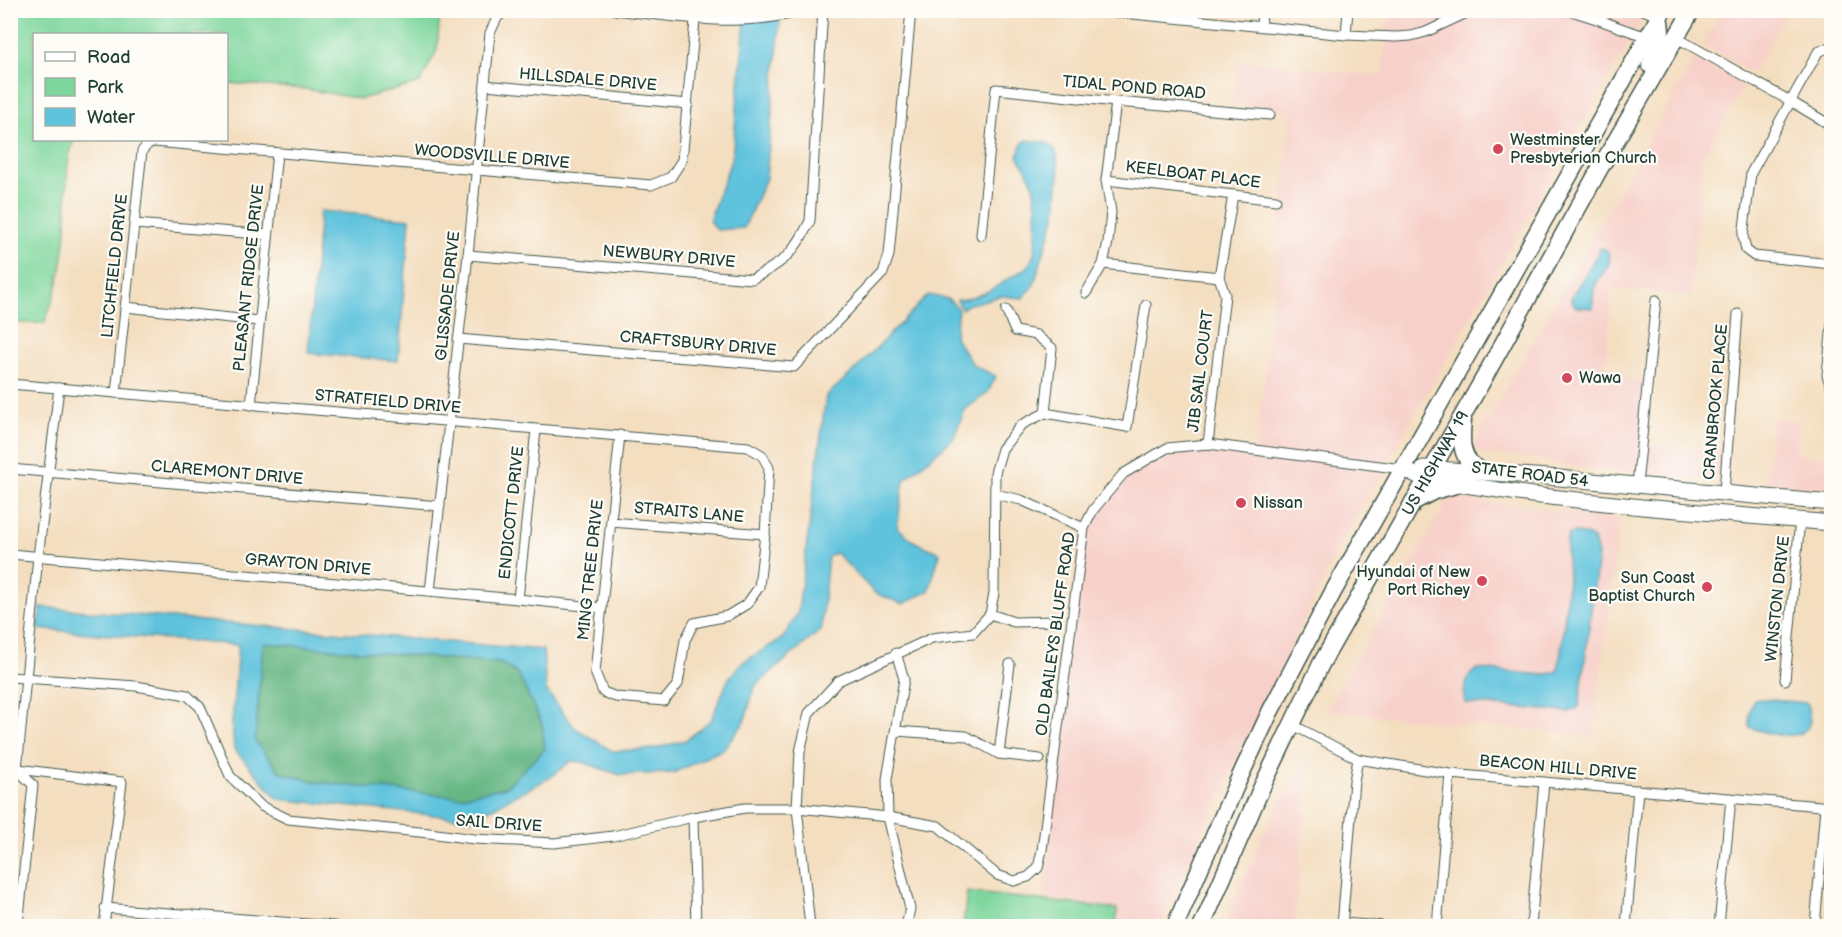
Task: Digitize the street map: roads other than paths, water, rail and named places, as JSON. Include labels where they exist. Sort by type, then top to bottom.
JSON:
[{"type":"highway","name":"US HIGHWAY 19","points":[[1202,927],[1237,842],[1321,664],[1600,168],[1692,10]]},
{"type":"highway","name":"US HIGHWAY 19","points":[[1176,927],[1203,860],[1272,709],[1333,592],[1661,14]]},
{"type":"highway","points":[[1600,168],[1621,116],[1658,50],[1662,29],[1661,14]]},
{"type":"highway","points":[[1463,414],[1462,449],[1471,464],[1482,471]]},
{"type":"highway","points":[[1410,505],[1434,491],[1459,484]]},
{"type":"highway","points":[[1184,927],[1195,896],[1203,860]]},
{"type":"main road","name":"STATE ROAD 54","points":[[1403,469],[1428,473],[1459,484],[1532,495],[1832,523]]},
{"type":"main road","name":"STATE ROAD 54","points":[[1428,473],[1482,471],[1832,503]]},
{"type":"main road","points":[[1642,507],[1666,498],[1713,501],[1723,498],[1727,493]]},
{"type":"main road","points":[[1754,516],[1771,508],[1818,511],[1832,509]]},
{"type":"street","name":"GLISSADE DRIVE","points":[[430,591],[468,255],[490,33],[497,18],[506,10]]},
{"type":"street","points":[[615,10],[696,14],[729,20],[773,18],[805,10]]},
{"type":"street","name":"NEWBURY DRIVE","points":[[468,255],[752,279],[776,266],[798,245],[810,221],[823,10]]},
{"type":"street","name":"CRAFTSBURY DRIVE","points":[[458,339],[794,367],[883,273],[889,255],[912,10]]},
{"type":"street","points":[[1092,10],[1176,14],[1346,35],[1411,36],[1426,32],[1473,10]]},
{"type":"street","points":[[1261,26],[1262,10]]},
{"type":"street","points":[[1346,35],[1348,10]]},
{"type":"street","points":[[1564,10],[1580,11],[1633,33],[1647,36]]},
{"type":"street","points":[[1643,10],[1661,14]]},
{"type":"street","name":"WOODSVILLE DRIVE","points":[[148,144],[154,141],[651,185],[671,177],[682,160],[696,14]]},
{"type":"street","points":[[1677,38],[1832,126]]},
{"type":"street","points":[[1832,46],[1818,52],[1751,173],[1743,236],[1746,250],[1754,256],[1832,264]]},
{"type":"street","name":"HILLSDALE DRIVE","points":[[485,85],[688,104]]},
{"type":"street","name":"TIDAL POND ROAD","points":[[981,235],[996,89],[1270,115]]},
{"type":"street","points":[[1086,293],[1103,264],[1108,242],[1111,212],[1107,180],[1116,102]]},
{"type":"street","name":"LITCHFIELD DRIVE","points":[[116,393],[142,151],[148,144]]},
{"type":"street","name":"PLEASANT RIDGE DRIVE","points":[[251,405],[277,153]]},
{"type":"street","name":"KEELBOAT PLACE","points":[[1107,180],[1276,200]]},
{"type":"street","name":"JIB SAIL COURT","points":[[1208,444],[1225,295],[1219,277],[1233,195]]},
{"type":"street","points":[[135,225],[268,235]]},
{"type":"street","points":[[1103,264],[1219,277]]},
{"type":"street","points":[[1637,485],[1656,300]]},
{"type":"street","points":[[810,927],[797,808],[800,752],[809,713],[838,681],[932,638],[973,633],[990,614],[994,593],[995,473],[1002,449],[1021,425],[1045,413],[1127,427],[1146,305]]},
{"type":"street","points":[[125,307],[260,321]]},
{"type":"street","points":[[1006,310],[1015,331],[1036,335],[1052,348],[1045,413]]},
{"type":"street","name":"CRANBROOK PLACE","points":[[1727,493],[1738,314]]},
{"type":"street","points":[[1832,324],[1827,375],[1832,390]]},
{"type":"street","name":"STRATFIELD DRIVE","points":[[10,384],[748,447],[762,455],[769,468],[765,534]]},
{"type":"street","points":[[14,769],[59,388]]},
{"type":"street","name":"ENDICOTT DRIVE","points":[[518,599],[536,430]]},
{"type":"street","name":"MING TREE DRIVE","points":[[620,435],[595,672],[603,692],[616,697],[664,700],[678,684],[685,640],[694,623],[727,616],[747,604],[759,587],[765,534]]},
{"type":"street","name":"OLD BAILEYS BLUFF ROAD","points":[[1028,877],[1038,868],[1042,850],[1084,528],[1094,510],[1123,474],[1167,448],[1208,444],[1403,469]]},
{"type":"street","name":"CLAREMONT DRIVE","points":[[10,469],[440,506]]},
{"type":"street","points":[[995,494],[1021,500],[1084,528]]},
{"type":"street","name":"WINSTON DRIVE","points":[[1785,680],[1800,520]]},
{"type":"street","name":"STRAITS LANE","points":[[611,522],[765,534]]},
{"type":"street","name":"GRAYTON DRIVE","points":[[10,554],[602,608]]},
{"type":"street","points":[[990,614],[1014,622],[1055,621]]},
{"type":"street","points":[[896,653],[904,679],[887,779],[888,817],[910,909],[906,927]]},
{"type":"street","points":[[999,754],[1010,664]]},
{"type":"street","name":"SAIL DRIVE","points":[[10,677],[136,686],[187,695],[200,707],[230,776],[261,806],[288,819],[429,832],[474,839],[554,843],[613,836],[693,817],[745,808],[797,808],[888,817],[938,826],[997,875],[1014,881],[1028,877]]},
{"type":"street","name":"BEACON HILL DRIVE","points":[[1291,724],[1358,759],[1450,774],[1828,807]]},
{"type":"street","points":[[896,731],[966,736],[999,754],[1040,759]]},
{"type":"street","points":[[1358,759],[1354,781],[1342,925],[1382,927]]},
{"type":"street","points":[[14,769],[122,782],[104,927]]},
{"type":"street","points":[[14,769],[33,785],[18,927]]},
{"type":"street","points":[[1437,927],[1450,774]]},
{"type":"street","points":[[1531,927],[1544,782]]},
{"type":"street","points":[[1626,927],[1638,790]]},
{"type":"street","points":[[1719,927],[1731,798]]},
{"type":"street","points":[[1815,927],[1828,807]]},
{"type":"street","points":[[693,817],[696,927]]},
{"type":"street","points":[[105,908],[334,927]]},
{"type":"street","points":[[188,927],[189,914]]},
{"type":"water","points":[[746,11],[781,11],[766,178],[744,228],[717,230],[709,220],[732,158]]},
{"type":"water","points":[[1027,140],[1047,143],[1056,151],[1059,173],[1056,214],[1033,287],[1023,298],[1001,296],[967,305],[962,309],[957,300],[977,296],[996,287],[1025,268],[1033,257],[1036,213],[1033,185],[1018,156],[1021,145]]},
{"type":"water","points":[[320,211],[410,219],[398,361],[308,353]]},
{"type":"water","points":[[1601,248],[1607,250],[1610,260],[1595,287],[1593,308],[1576,307],[1571,300],[1572,296]]},
{"type":"water","points":[[928,295],[948,299],[958,308],[955,337],[973,365],[996,376],[988,392],[965,410],[953,439],[904,480],[897,527],[913,541],[940,553],[929,591],[903,604],[875,593],[836,553],[828,556],[821,630],[755,686],[744,723],[724,749],[673,773],[620,775],[582,762],[571,761],[551,777],[471,819],[278,799],[234,749],[232,724],[238,645],[38,629],[41,607],[543,650],[546,690],[575,728],[612,751],[653,749],[686,740],[711,720],[728,680],[740,664],[783,638],[798,612],[826,396],[854,371]],"holes":[[[263,643],[501,663],[518,674],[542,724],[545,749],[506,787],[458,797],[315,782],[280,772],[255,741]]]},
{"type":"water","points":[[1584,534],[1591,538],[1598,555],[1579,707],[1569,712],[1465,703],[1466,684],[1477,669],[1544,675],[1558,671],[1568,577],[1567,540],[1568,535]]},
{"type":"water","points":[[1754,700],[1807,703],[1810,721],[1808,727],[1800,734],[1786,736],[1749,727],[1752,703]]},
{"type":"place","name":"Westminster Presbyterian Church","points":[[1498,149]]},
{"type":"place","name":"Wawa","points":[[1567,378]]},
{"type":"place","name":"Nissan","points":[[1241,503]]},
{"type":"place","name":"Hyundai of New Port Richey","points":[[1482,581]]},
{"type":"place","name":"Sun Coast Baptist Church","points":[[1707,587]]}]
